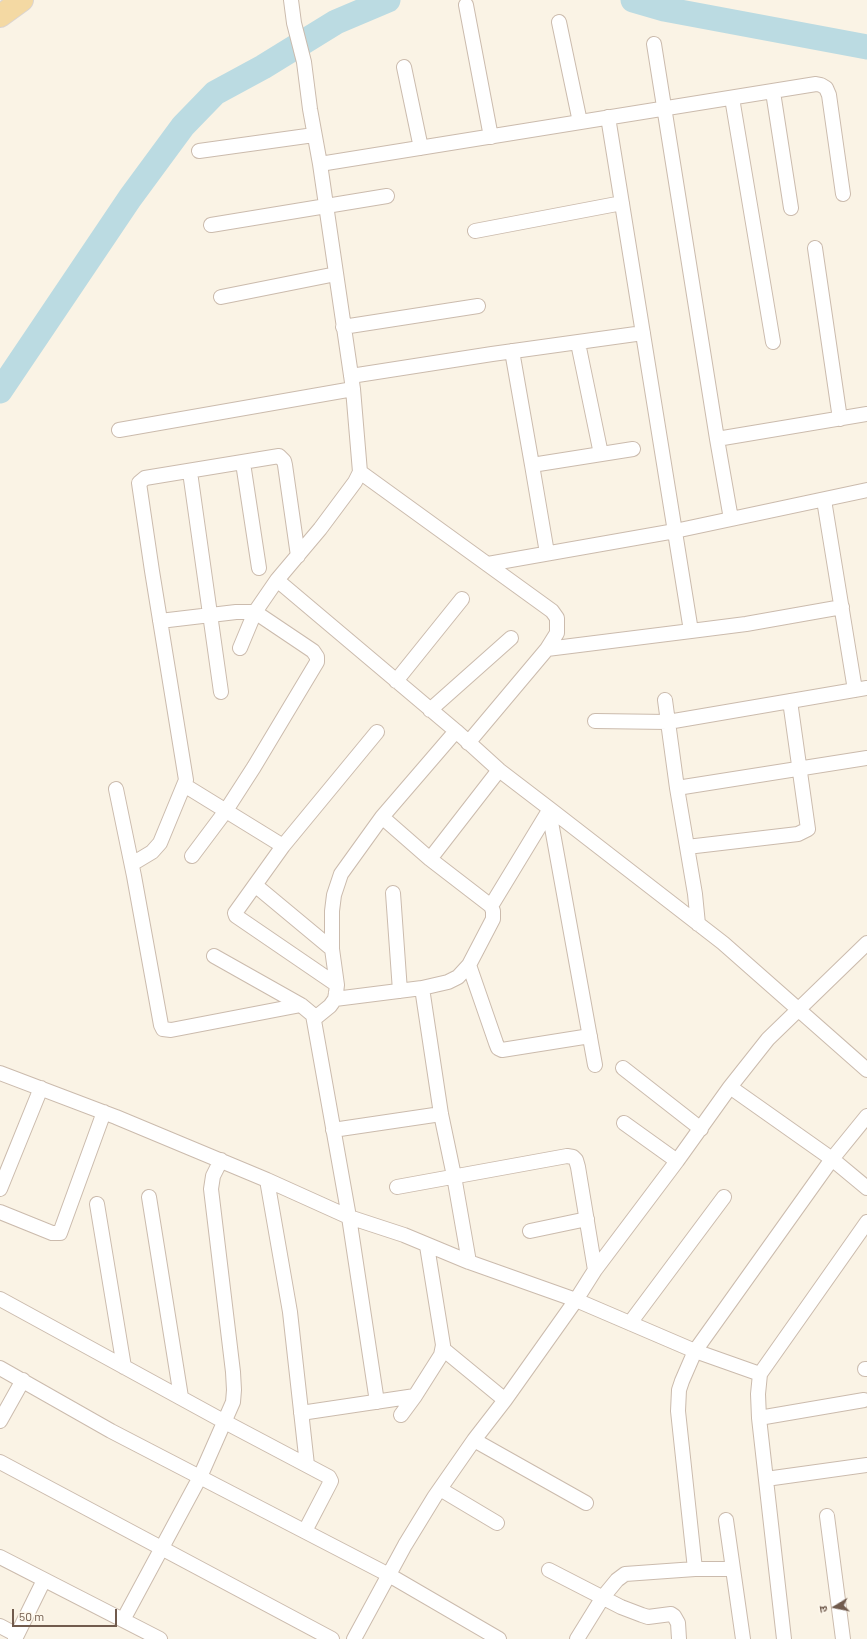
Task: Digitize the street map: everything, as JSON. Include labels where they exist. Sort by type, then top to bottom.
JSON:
[{"type":"main road","points":[[0,16],[22,0]]},
{"type":"street","points":[[240,648],[255,612],[277,580],[320,529],[360,472],[352,383],[320,164],[314,135],[304,62],[297,35],[291,0]]},
{"type":"street","points":[[466,5],[491,137]]},
{"type":"street","points":[[559,22],[580,122]]},
{"type":"street","points":[[654,44],[666,109],[717,439],[731,519]]},
{"type":"street","points":[[404,67],[421,148]]},
{"type":"street","points":[[320,164],[816,84],[826,88],[829,95],[843,194]]},
{"type":"street","points":[[773,92],[791,208]]},
{"type":"street","points":[[732,98],[773,342]]},
{"type":"street","points":[[608,117],[691,631]]},
{"type":"street","points":[[199,152],[314,135]]},
{"type":"street","points":[[211,225],[387,196]]},
{"type":"street","points":[[475,231],[622,203]]},
{"type":"street","points":[[815,248],[840,419]]},
{"type":"street","points":[[221,297],[336,274]]},
{"type":"street","points":[[343,327],[478,306]]},
{"type":"street","points":[[119,430],[512,352],[643,333]]},
{"type":"street","points":[[578,343],[601,454]]},
{"type":"street","points":[[512,352],[548,553]]},
{"type":"street","points":[[717,439],[867,414]]},
{"type":"street","points":[[532,465],[633,449]]},
{"type":"street","points":[[132,864],[152,852],[160,843],[184,785],[186,773],[160,621],[139,483],[145,478],[190,472],[279,456],[284,461],[298,556]]},
{"type":"street","points":[[243,463],[259,568]]},
{"type":"street","points":[[190,472],[221,692]]},
{"type":"street","points":[[360,472],[488,564],[552,611],[555,615],[558,624],[557,633],[546,649],[468,743]]},
{"type":"street","points":[[488,564],[676,531],[867,490]]},
{"type":"street","points":[[595,721],[668,722],[861,689],[842,607],[824,500]]},
{"type":"street","points":[[277,580],[456,731],[499,770],[723,944],[867,1070]]},
{"type":"street","points":[[396,681],[462,600]]},
{"type":"street","points":[[546,649],[746,624],[842,607]]},
{"type":"street","points":[[160,621],[240,612],[255,612],[313,651],[317,657],[316,662],[297,695],[225,812],[192,856]]},
{"type":"street","points":[[430,710],[511,638]]},
{"type":"street","points":[[665,700],[677,788],[695,894],[698,924]]},
{"type":"street","points":[[687,848],[804,833],[808,830],[790,701]]},
{"type":"street","points":[[314,1019],[330,1006],[336,992],[332,949],[332,911],[336,885],[348,864],[382,817],[456,731]]},
{"type":"street","points":[[377,732],[283,846],[236,911],[236,916],[336,992],[400,991],[448,982],[458,977],[469,965],[493,919],[493,911],[491,906],[430,859],[382,817]]},
{"type":"street","points":[[677,788],[867,758]]},
{"type":"street","points":[[430,859],[499,770]]},
{"type":"street","points":[[184,785],[225,812],[283,846]]},
{"type":"street","points":[[116,789],[132,864],[161,1025],[163,1029],[171,1030],[301,1004]]},
{"type":"street","points":[[491,906],[550,810]]},
{"type":"street","points":[[550,810],[595,1065]]},
{"type":"street","points":[[255,885],[332,949]]},
{"type":"street","points":[[393,893],[400,991]]},
{"type":"street","points":[[354,1639],[405,1546],[440,1489],[576,1300],[595,1270],[678,1161],[730,1087],[768,1039],[867,943]]},
{"type":"street","points":[[214,956],[301,1004],[310,1011],[314,1019],[349,1217],[377,1402]]},
{"type":"street","points":[[469,965],[498,1048],[502,1050],[590,1036]]},
{"type":"street","points":[[422,988],[441,1114],[454,1176],[469,1262]]},
{"type":"street","points":[[623,1068],[701,1129]]},
{"type":"street","points":[[0,1073],[104,1112],[221,1160],[349,1217],[576,1300],[695,1351],[760,1374]]},
{"type":"street","points":[[730,1087],[832,1159],[867,1188]]},
{"type":"street","points":[[0,1189],[41,1088]]},
{"type":"street","points":[[0,1212],[52,1233],[60,1233],[104,1112]]},
{"type":"street","points":[[333,1130],[441,1114]]},
{"type":"street","points":[[695,1569],[678,1400],[682,1381],[695,1351],[832,1159],[867,1116]]},
{"type":"street","points":[[624,1123],[678,1161]]},
{"type":"street","points":[[397,1187],[567,1156],[573,1157],[576,1160],[578,1167],[595,1270]]},
{"type":"street","points":[[123,1620],[200,1477],[233,1402],[234,1378],[211,1189],[213,1176],[221,1160]]},
{"type":"street","points":[[267,1180],[290,1312],[307,1465]]},
{"type":"street","points":[[150,1197],[181,1397]]},
{"type":"street","points":[[630,1323],[724,1197]]},
{"type":"street","points":[[97,1204],[124,1367]]},
{"type":"street","points":[[530,1231],[587,1219]]},
{"type":"street","points":[[784,1639],[759,1418],[758,1394],[760,1374],[867,1222]]},
{"type":"street","points":[[401,1415],[441,1355],[442,1349],[443,1340],[427,1246]]},
{"type":"street","points":[[0,1299],[329,1477],[331,1481],[306,1531]]},
{"type":"street","points":[[442,1349],[505,1400]]},
{"type":"street","points":[[0,1368],[111,1430],[389,1575],[499,1639]]},
{"type":"street","points":[[0,1421],[23,1380]]},
{"type":"street","points":[[302,1413],[415,1396]]},
{"type":"street","points":[[759,1418],[864,1400]]},
{"type":"street","points":[[474,1440],[586,1503]]},
{"type":"street","points":[[0,1462],[332,1639]]},
{"type":"street","points":[[766,1479],[867,1465]]},
{"type":"street","points":[[440,1489],[497,1523]]},
{"type":"street","points":[[827,1516],[843,1639]]},
{"type":"street","points":[[726,1520],[743,1639]]},
{"type":"street","points":[[0,1557],[160,1639]]},
{"type":"street","points":[[577,1639],[603,1597],[617,1580],[625,1574],[695,1569],[733,1569]]},
{"type":"street","points":[[549,1570],[642,1616],[648,1617],[671,1614],[678,1623],[679,1639]]},
{"type":"street","points":[[0,1626],[16,1637],[44,1580]]},
{"type":"waterway","points":[[0,391],[130,198],[183,126],[215,93],[263,67],[336,22],[388,0]]},
{"type":"waterway","points":[[633,0],[664,9],[867,47]]}]
